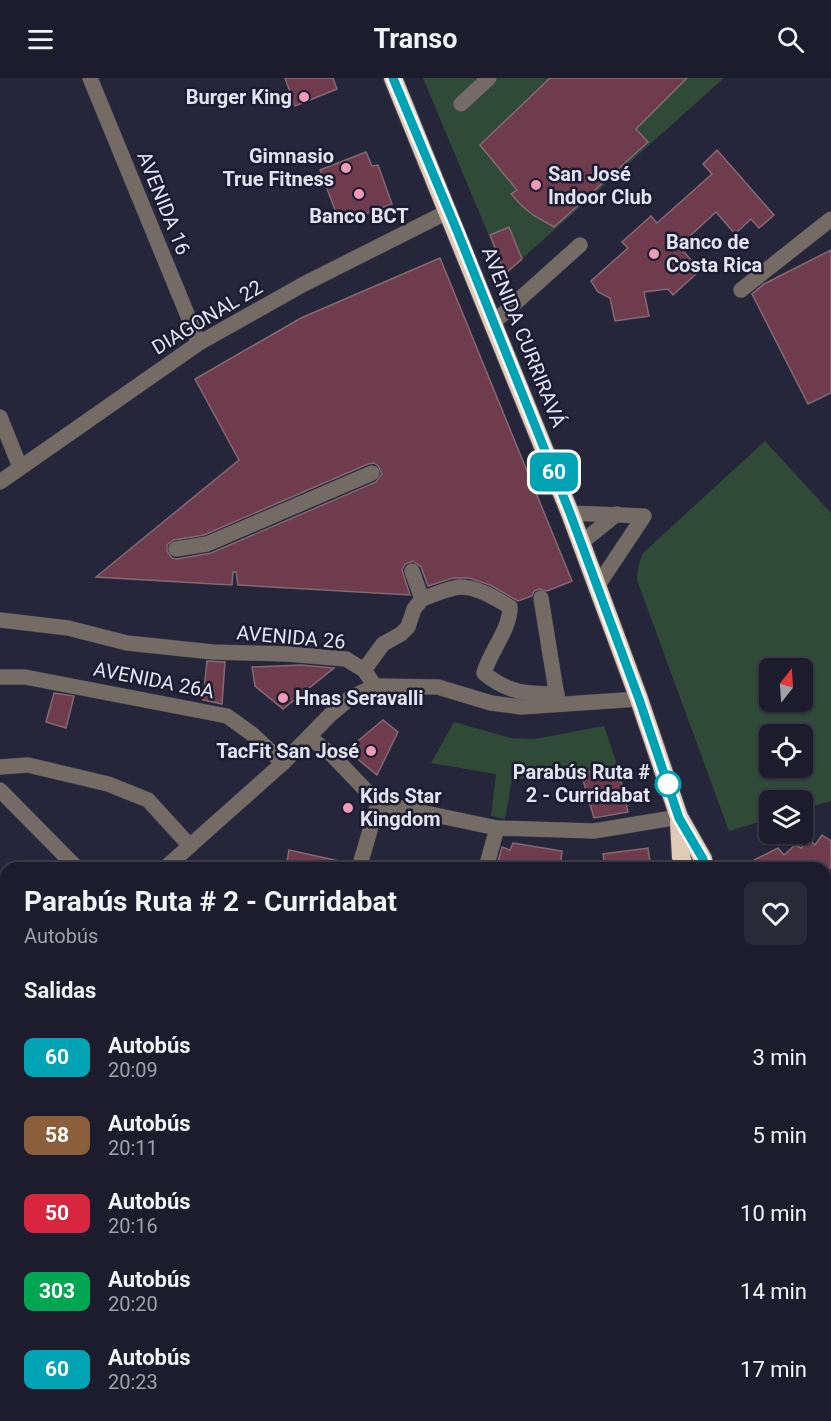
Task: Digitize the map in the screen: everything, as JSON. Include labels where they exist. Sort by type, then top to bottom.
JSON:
[{"type":"highway","name":"AVENIDA CURRIRAVÁ","points":[[393,78],[582,542],[679,818],[704,862]]},
{"type":"highway","name":"AVENIDA CURRIRAVÁ","points":[[679,818],[683,862]]},
{"type":"street","name":"AVENIDA 16","points":[[90,78],[199,343]]},
{"type":"street","points":[[461,104],[489,78]]},
{"type":"street","name":"DIAGONAL 22","points":[[0,482],[199,343],[304,284],[449,211]]},
{"type":"street","points":[[741,290],[831,219]]},
{"type":"street","points":[[494,322],[580,245]]},
{"type":"street","points":[[0,417],[20,467]]},
{"type":"street","points":[[176,549],[207,544],[372,474]]},
{"type":"street","points":[[570,513],[644,516],[598,585]]},
{"type":"street","points":[[582,542],[618,514]]},
{"type":"street","points":[[412,571],[422,599]]},
{"type":"street","points":[[364,670],[383,644],[401,634],[408,627],[414,609],[422,599],[459,587],[493,597],[510,607],[510,618],[488,660],[484,674],[497,684],[527,694],[558,700]]},
{"type":"street","points":[[541,598],[558,700]]},
{"type":"street","name":"AVENIDA 26","points":[[0,620],[68,628],[127,643],[213,652],[287,654],[346,659],[364,670],[375,686]]},
{"type":"street","name":"AVENIDA 26A","points":[[0,677],[25,677],[227,716],[252,734],[283,763]]},
{"type":"street","points":[[172,862],[283,763],[330,715],[350,698],[375,686],[438,687],[491,703],[521,707],[558,700],[639,699]]},
{"type":"street","points":[[309,737],[331,754],[378,803],[497,828],[585,831],[679,818]]},
{"type":"street","points":[[0,767],[28,765],[108,784],[148,800],[190,846]]},
{"type":"street","points":[[0,790],[71,862]]},
{"type":"street","points":[[361,862],[378,803]]},
{"type":"street","points":[[488,862],[497,828]]},
{"type":"green space","name":"San José Indoor Club","points":[[423,78],[724,78],[505,274]]},
{"type":"green space","points":[[765,441],[831,513],[831,801],[813,806],[813,790],[759,790],[759,822],[729,831],[637,580],[638,567],[643,553]]},
{"type":"green space","points":[[454,722],[511,738],[535,739],[604,726],[618,767],[552,778],[512,779],[505,819],[491,816],[496,774],[431,763]]},
{"type":"building","name":"Burger King","points":[[285,78],[333,78],[337,89],[295,106]]},
{"type":"building","points":[[550,78],[687,78],[636,129],[648,142],[554,227],[533,215],[511,194],[517,190],[480,145]]},
{"type":"building","name":"Banco de Costa Rica","points":[[717,150],[774,215],[759,228],[751,219],[735,234],[716,212],[679,246],[691,260],[687,264],[696,274],[673,295],[668,289],[644,292],[649,316],[615,321],[610,298],[598,292],[591,281],[628,248],[622,242],[651,216],[657,223],[712,174],[703,164]]},
{"type":"building","name":"Banco BCT","points":[[366,152],[372,166],[378,165],[392,204],[340,223],[320,170]]},
{"type":"building","points":[[509,227],[522,259],[505,274],[490,235]]},
{"type":"building","points":[[831,250],[831,393],[808,404],[752,294],[764,284]]},
{"type":"building","points":[[440,258],[572,581],[547,591],[539,589],[534,591],[532,596],[518,601],[490,585],[469,578],[453,578],[428,586],[421,567],[413,561],[405,564],[402,570],[410,595],[238,585],[236,572],[233,572],[232,585],[96,577],[239,460],[195,379],[301,318]],"holes":[[[374,463],[382,474],[376,482],[211,553],[177,559],[172,558],[167,551],[167,545],[174,540],[204,535],[368,464]]]},
{"type":"building","points":[[207,661],[225,662],[222,704],[203,700]]},
{"type":"building","name":"Hnas Seravalli","points":[[301,665],[334,668],[283,709],[255,686],[252,667]]},
{"type":"building","points":[[54,693],[74,696],[66,728],[46,722]]},
{"type":"building","name":"TacFit San José","points":[[383,720],[398,732],[377,775],[354,756],[352,746]]},
{"type":"building","points":[[618,767],[628,812],[594,818],[581,773]]},
{"type":"building","points":[[822,835],[831,841],[831,862],[750,862],[778,848],[784,855],[795,845],[801,848],[805,844],[813,843],[815,845]]},
{"type":"building","points":[[513,843],[562,851],[561,862],[498,862],[502,847],[510,850]]},
{"type":"building","points":[[648,848],[650,862],[604,862],[603,854]]},
{"type":"building","points":[[289,850],[344,862],[287,862]]},
{"type":"bus line","name":"60","points":[[393,78],[494,322],[598,585],[679,818],[704,862]]},
{"type":"place","name":"Burger King","points":[[304,97]]},
{"type":"place","name":"Gimnasio True Fitness","points":[[346,168]]},
{"type":"place","name":"San José Indoor Club","points":[[536,185]]},
{"type":"place","name":"Banco BCT","points":[[359,194]]},
{"type":"place","name":"Banco de Costa Rica","points":[[654,254]]},
{"type":"place","name":"Hnas Seravalli","points":[[283,698]]},
{"type":"place","name":"TacFit San José","points":[[371,751]]},
{"type":"place","name":"Parabús Ruta # 2 - Curridabat","points":[[668,784]]},
{"type":"place","name":"Kids Star Kingdom","points":[[348,808]]}]
